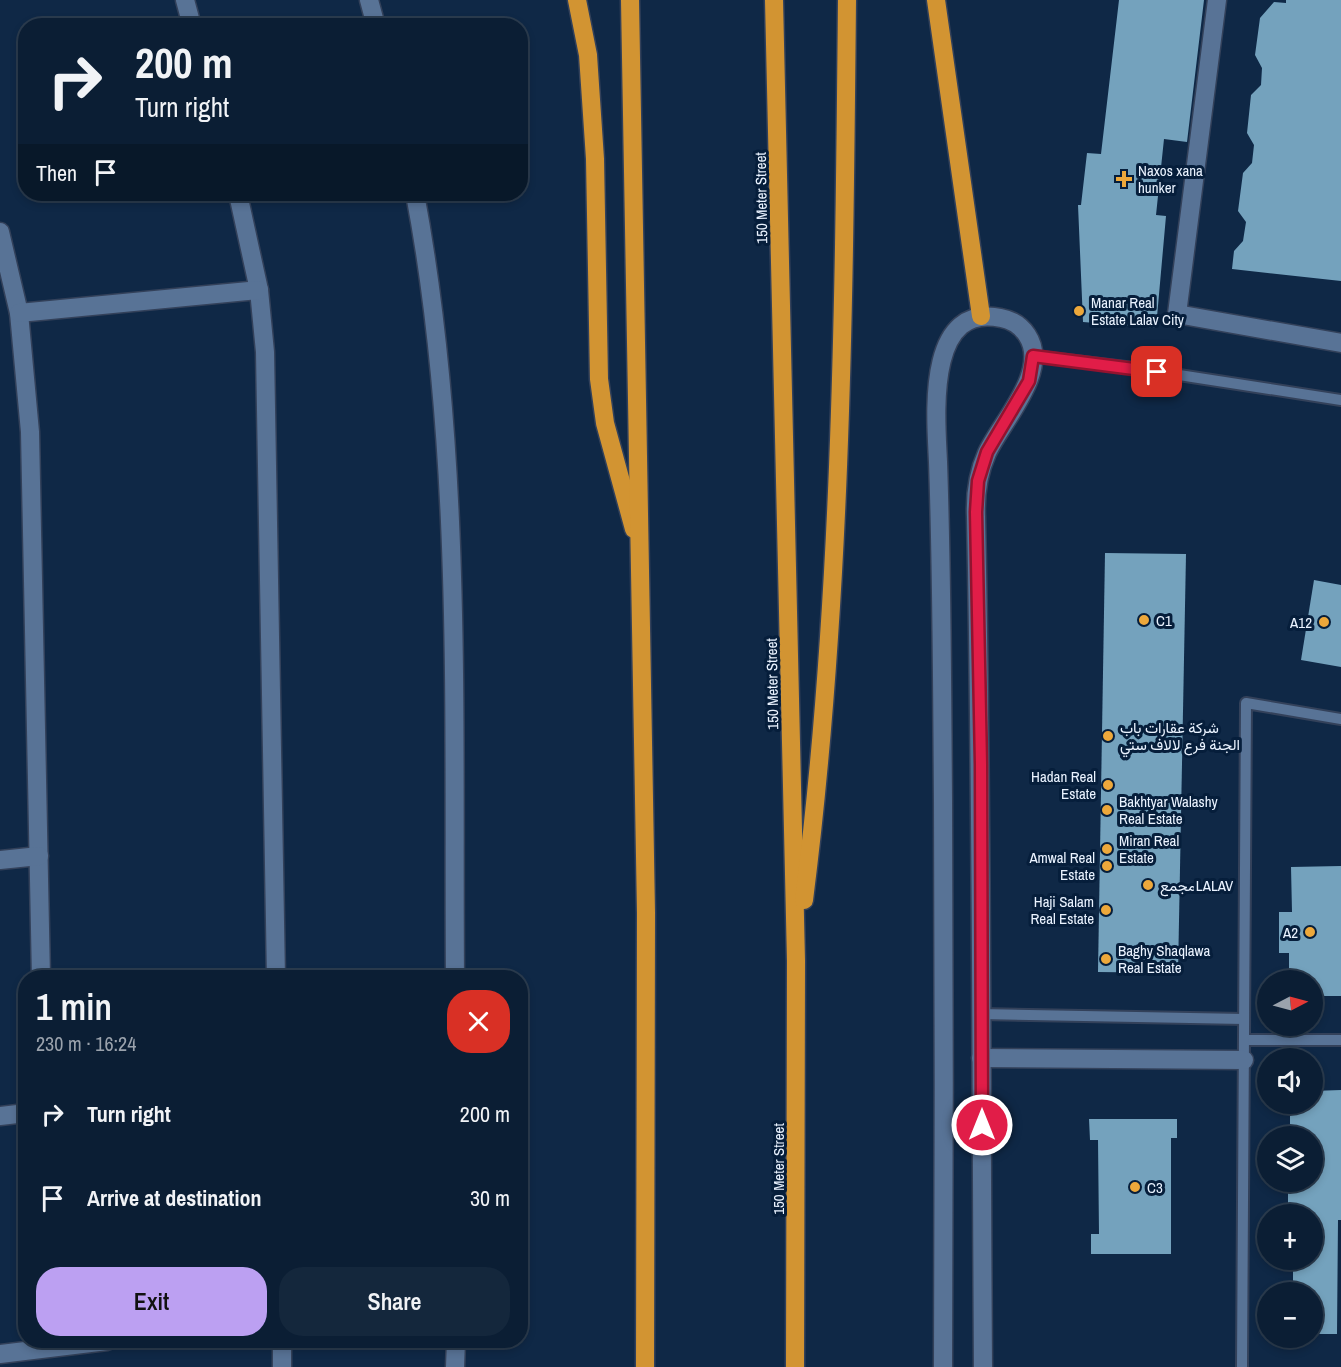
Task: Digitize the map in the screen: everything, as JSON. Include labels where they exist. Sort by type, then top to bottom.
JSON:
[{"type":"highway","points":[[577,0],[588,55],[595,159],[599,380],[614,458],[642,556]]},
{"type":"highway","points":[[630,0],[642,556],[646,913],[645,1367]]},
{"type":"highway","name":"150 Meter Street","points":[[774,0],[796,961],[795,1367]]},
{"type":"highway","points":[[796,961],[825,712],[833,592],[844,281],[847,0]]},
{"type":"highway","points":[[936,0],[981,316]]},
{"type":"street","points":[[185,0],[190,18]]},
{"type":"street","points":[[369,0],[374,18]]},
{"type":"street","points":[[1217,0],[1177,314],[1341,343]]},
{"type":"street","points":[[240,201],[259,290],[265,352],[276,970]]},
{"type":"street","points":[[416,201],[434,310],[441,386],[450,545],[455,970]]},
{"type":"street","points":[[0,232],[19,313],[30,432],[41,970]]},
{"type":"street","points":[[19,313],[259,290]]},
{"type":"street","points":[[943,1367],[944,1037],[941,564],[937,404],[941,359],[947,342],[957,329],[969,320],[981,316],[999,317],[1015,323],[1032,342],[1033,356],[1029,381],[987,452],[976,496],[981,764],[983,1367]]},
{"type":"street","points":[[0,860],[39,856]]},
{"type":"street","points":[[981,1058],[1244,1060]]},
{"type":"street","points":[[0,1116],[18,1114]]},
{"type":"street","points":[[0,1354],[29,1348]]},
{"type":"street","points":[[42,1367],[43,1348]]},
{"type":"street","points":[[282,1348],[282,1367]]},
{"type":"street","points":[[455,1367],[456,1348]]},
{"type":"lane","points":[[1033,356],[1134,368],[1341,400]]},
{"type":"lane","points":[[1242,1367],[1246,703],[1341,719]]},
{"type":"lane","points":[[981,1014],[1244,1019]]},
{"type":"lane","points":[[1244,1040],[1341,1040]]},
{"type":"building","points":[[1119,0],[1204,0],[1187,142],[1164,139],[1156,215],[1166,216],[1156,328],[1083,322],[1078,205],[1081,205],[1087,153],[1101,154]]},
{"type":"building","points":[[1286,0],[1341,0],[1341,281],[1232,269],[1234,251],[1243,241],[1246,222],[1238,211],[1243,173],[1252,163],[1254,145],[1247,133],[1251,95],[1261,85],[1262,68],[1255,55],[1260,18],[1274,2],[1286,3]]},
{"type":"building","points":[[1105,553],[1186,554],[1178,973],[1098,972]]},
{"type":"building","name":"A12","points":[[1314,580],[1341,585],[1341,667],[1301,660]]},
{"type":"building","name":"A2","points":[[1341,866],[1341,996],[1323,996],[1323,970],[1289,970],[1289,953],[1279,953],[1279,912],[1292,912],[1291,867]]},
{"type":"building","points":[[1341,1090],[1341,1220],[1338,1220],[1337,1334],[1323,1334],[1323,1282],[1293,1282],[1293,1270],[1323,1270],[1323,1204],[1288,1204],[1288,1192],[1323,1192],[1323,1126],[1290,1126],[1290,1114],[1323,1114],[1323,1091]]},
{"type":"building","name":"C3","points":[[1089,1119],[1177,1119],[1177,1138],[1171,1138],[1171,1254],[1091,1254],[1091,1234],[1099,1234],[1098,1140],[1090,1140]]},
{"type":"place","name":"Naxos xana hunker","points":[[1124,179]]},
{"type":"place","name":"Manar Real Estate Lalav City","points":[[1079,311]]},
{"type":"place","name":"C1","points":[[1144,620]]},
{"type":"place","name":"A12","points":[[1324,622]]},
{"type":"place","name":"شركة عقارات باب الجنة فرع لالاف ستي","points":[[1108,736]]},
{"type":"place","name":"Hadan Real Estate","points":[[1108,785]]},
{"type":"place","name":"Bakhtyar Walashy Real Estate","points":[[1107,810]]},
{"type":"place","name":"Miran Real Estate","points":[[1107,849]]},
{"type":"place","name":"Amwal Real Estate","points":[[1107,866]]},
{"type":"place","name":"مجمعLALAV","points":[[1148,885]]},
{"type":"place","name":"Haji Salam Real Estate","points":[[1106,910]]},
{"type":"place","name":"A2","points":[[1310,932]]},
{"type":"place","name":"Baghy Shaqlawa Real Estate","points":[[1106,959]]},
{"type":"place","name":"C3","points":[[1135,1187]]},
{"type":"route","points":[[982,1125],[981,764],[976,512],[978,481],[987,452],[1029,381],[1033,356],[1157,372]]}]
